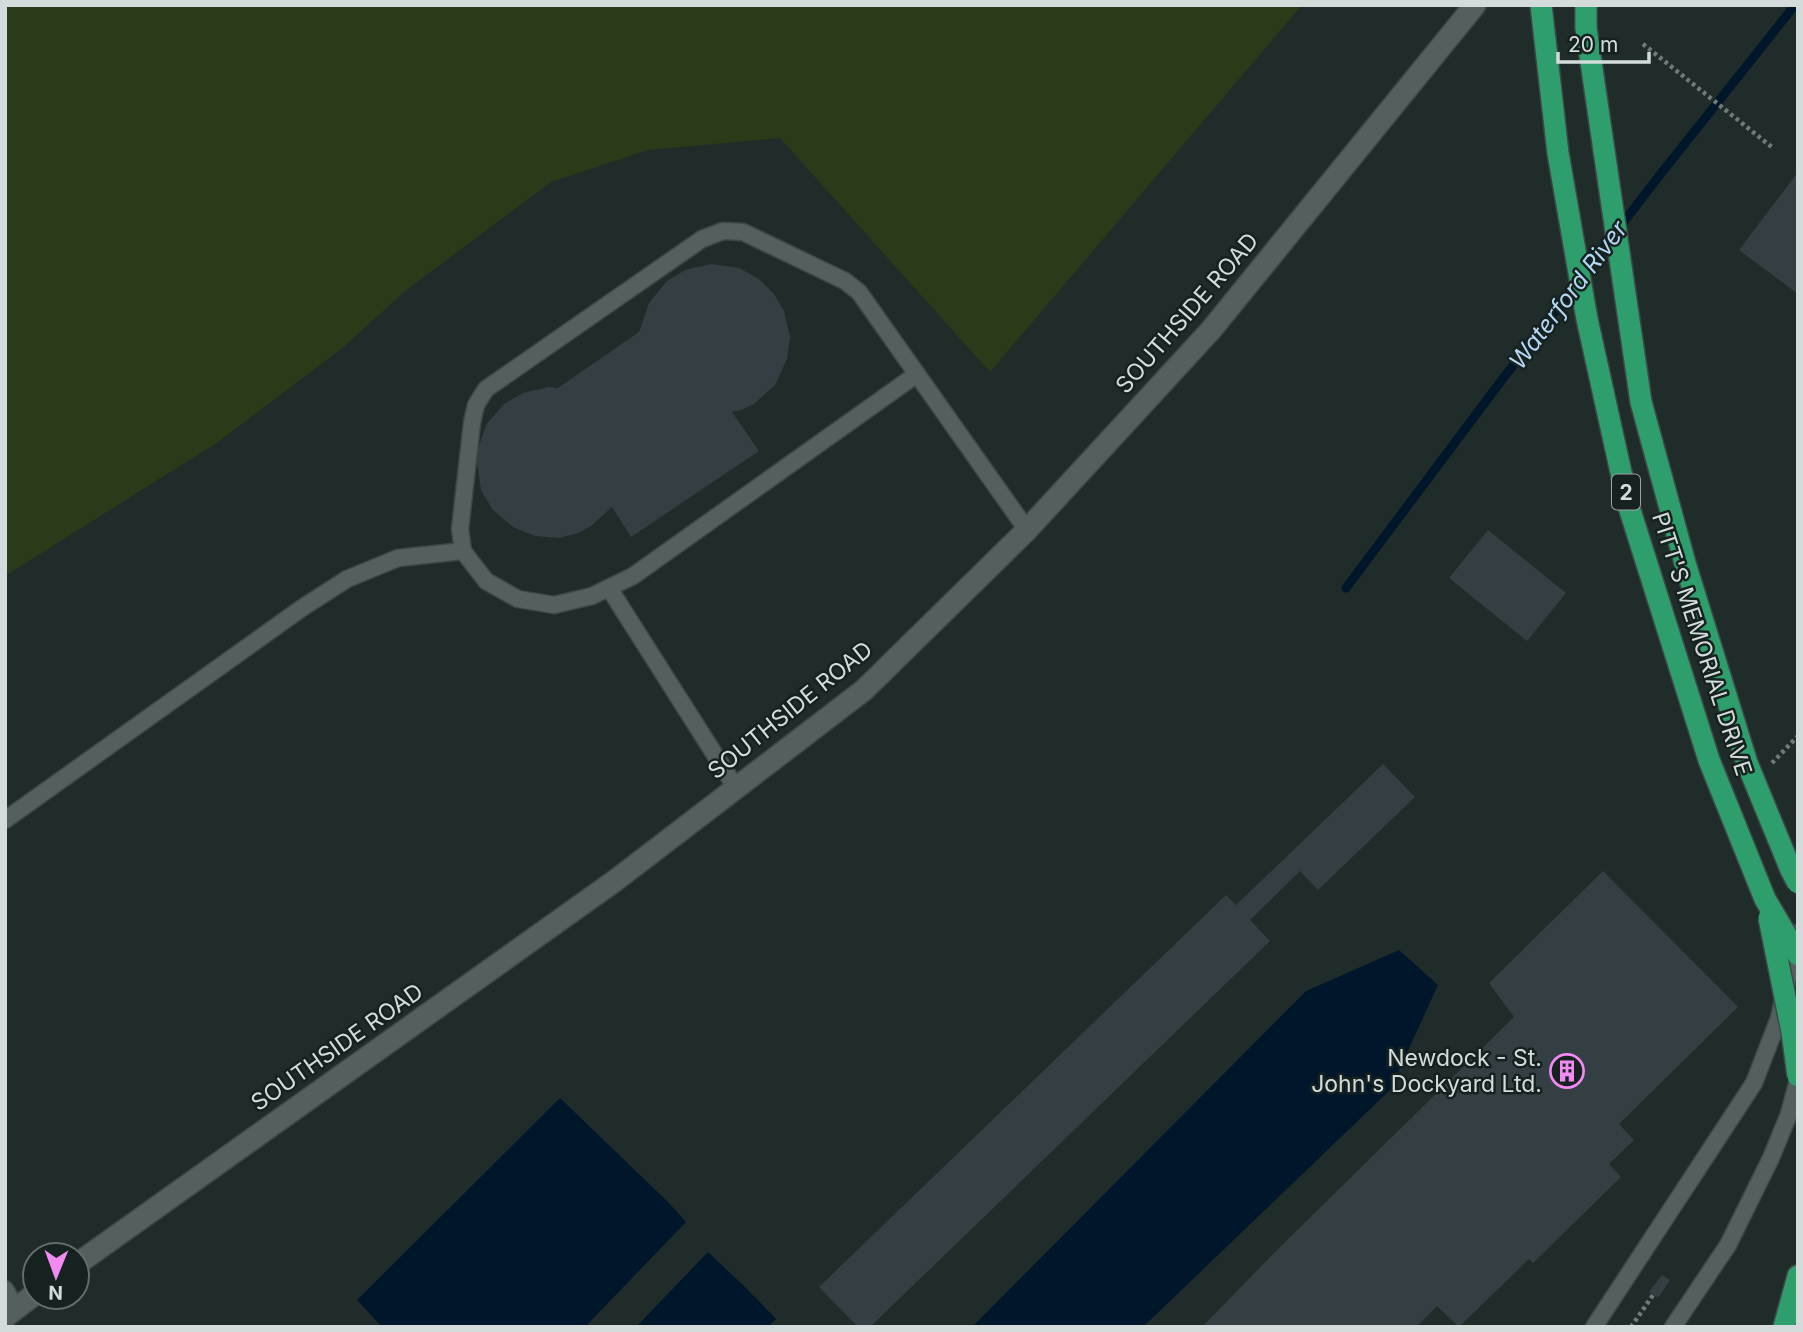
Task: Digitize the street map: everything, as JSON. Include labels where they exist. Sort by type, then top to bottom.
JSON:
[{"type":"highway","name":"PITT'S MEMORIAL DRIVE","points":[[1541,5],[1558,153],[1585,306],[1628,504],[1709,760],[1765,899],[1798,955]]},
{"type":"highway","name":"PITT'S MEMORIAL DRIVE","points":[[1586,5],[1604,157],[1641,402],[1685,563],[1747,763],[1798,883]]},
{"type":"highway","points":[[1765,899],[1792,1032],[1798,1078]]},
{"type":"highway","points":[[1784,1327],[1798,1276]]},
{"type":"street","name":"SOUTHSIDE ROAD","points":[[91,1254],[616,880],[864,690],[1027,530],[1211,330],[1475,5]]},
{"type":"lane","points":[[917,374],[633,576],[592,596],[554,605],[517,599],[486,581],[463,551],[460,529],[472,423],[477,405],[486,389],[702,239],[723,231],[743,232],[845,281],[859,292],[917,374],[1027,530]]},
{"type":"lane","points":[[5,820],[302,608],[347,579],[398,558],[463,551]]},
{"type":"lane","points":[[609,588],[736,788]]},
{"type":"lane","points":[[1594,1327],[1754,1083],[1779,1018],[1798,933]]},
{"type":"lane","points":[[1674,1327],[1728,1245],[1771,1158],[1789,1114],[1798,1078]]},
{"type":"lane","points":[[5,1289],[10,1313]]},
{"type":"path","points":[[1643,44],[1773,148]]},
{"type":"path","points":[[1631,1327],[1653,1295]]},
{"type":"green space","points":[[5,5],[1302,5],[990,372],[780,138],[648,150],[551,182],[409,288],[341,349],[218,442],[5,576]]},
{"type":"water","points":[[1399,950],[1438,985],[1390,1090],[1143,1327],[972,1327],[1306,991]]},
{"type":"water","points":[[560,1098],[686,1222],[585,1327],[382,1327],[357,1300]]},
{"type":"water","points":[[708,1252],[776,1319],[768,1327],[636,1327]]},
{"type":"building","points":[[1798,172],[1798,294],[1739,250]]},
{"type":"building","points":[[711,264],[739,268],[759,279],[774,294],[784,311],[790,337],[787,359],[775,385],[754,404],[732,412],[759,451],[631,537],[612,507],[591,526],[559,538],[535,536],[513,527],[492,509],[481,490],[476,455],[486,425],[504,404],[523,393],[549,387],[558,388],[639,332],[649,303],[667,281],[685,270]]},
{"type":"building","points":[[1488,530],[1566,593],[1527,641],[1449,578]]},
{"type":"building","points":[[1383,764],[1415,797],[1318,890],[1300,871],[1250,920],[1270,941],[870,1327],[858,1327],[819,1287],[1226,895],[1236,905]]},
{"type":"building","name":"Newdock - St. John's Dockyard Ltd.","points":[[1603,871],[1738,1007],[1619,1124],[1634,1140],[1609,1164],[1621,1177],[1533,1263],[1529,1259],[1459,1327],[1437,1306],[1416,1327],[1202,1327],[1514,1017],[1489,983]]},
{"type":"building","points":[[1662,1275],[1670,1280],[1658,1298],[1649,1292]]},
{"type":"waterway","name":"Waterford River","points":[[1346,588],[1659,176],[1795,5]]},
{"type":"place","name":"Newdock - St. John's Dockyard Ltd.","points":[[1567,1071]]}]
